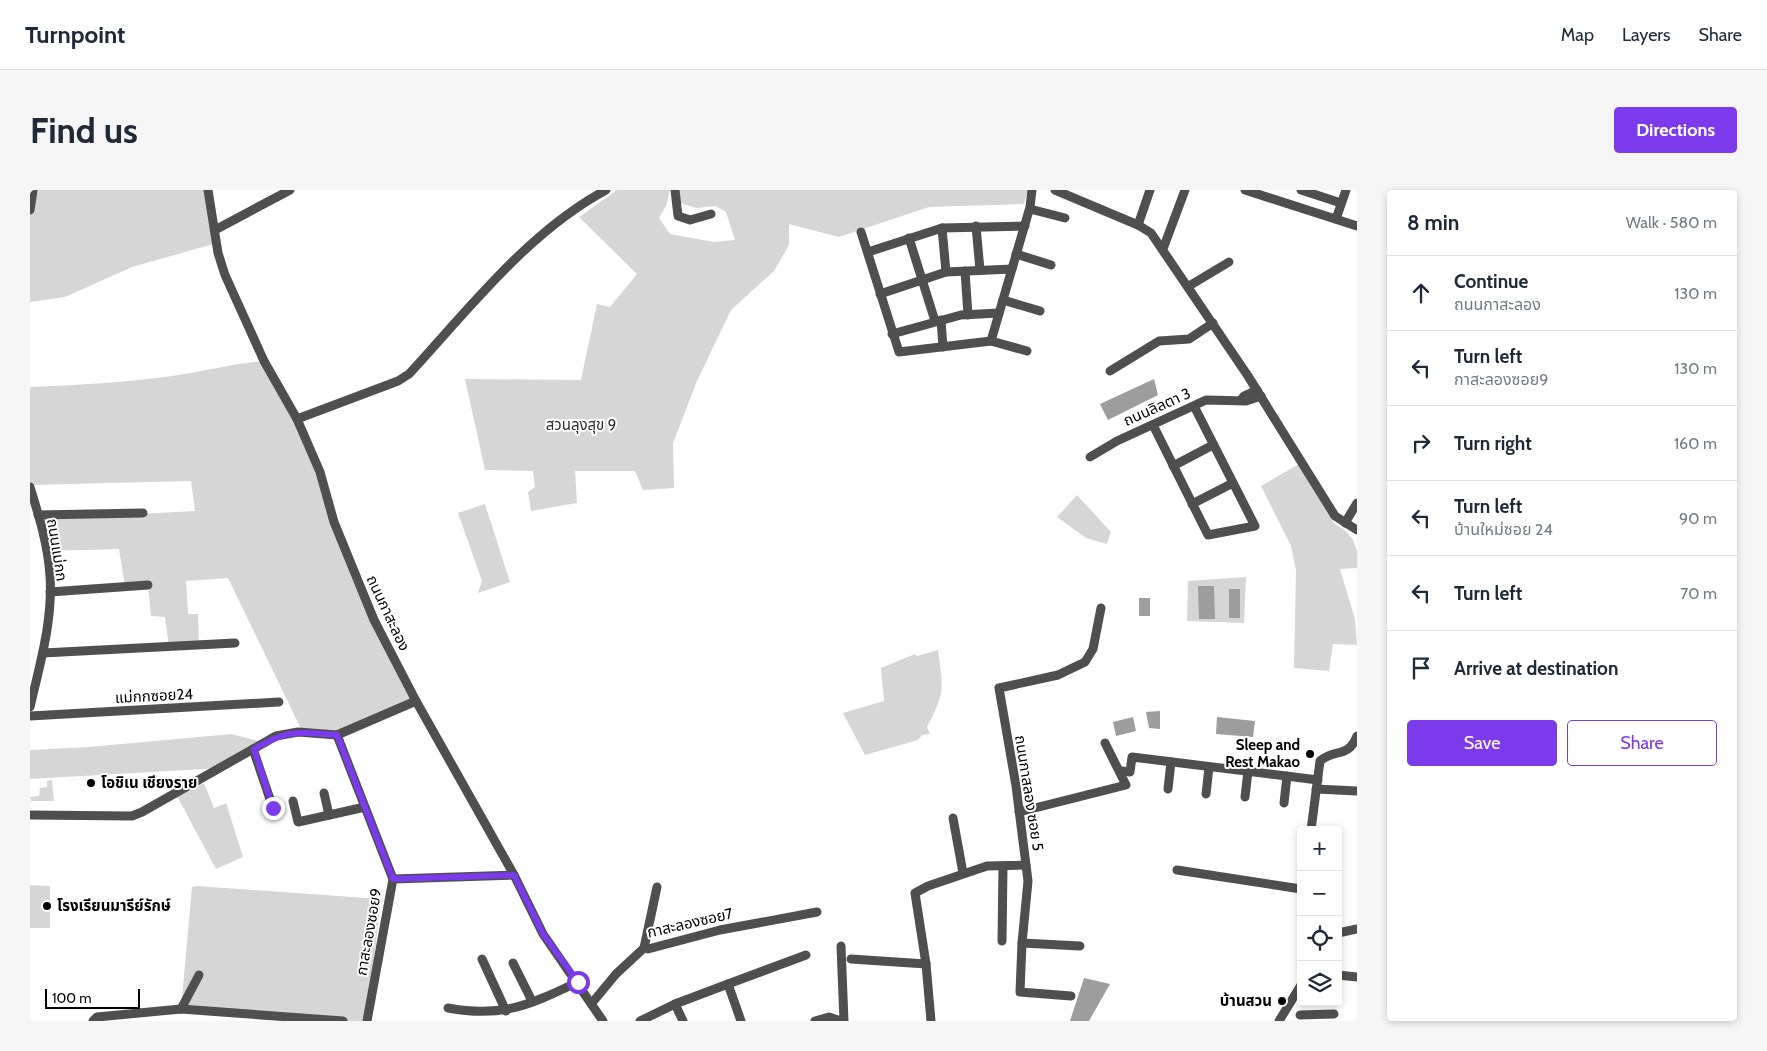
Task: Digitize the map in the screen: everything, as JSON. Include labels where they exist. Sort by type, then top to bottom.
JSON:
[{"type":"street","points":[[30,210],[33,190]]},
{"type":"street","name":"ถนนกาสะลอง","points":[[208,190],[218,253],[239,308],[264,361],[298,419],[320,472],[334,522],[374,620],[416,701],[514,875],[543,934],[578,982],[603,1021]]},
{"type":"street","points":[[214,230],[290,190]]},
{"type":"street","points":[[298,419],[398,381],[409,374],[530,245],[580,204],[606,190]]},
{"type":"street","points":[[675,190],[678,216],[690,220],[711,214]]},
{"type":"street","points":[[990,341],[1030,209],[1032,190]]},
{"type":"street","points":[[1055,190],[1138,224],[1151,234],[1214,323],[1335,516],[1357,530]]},
{"type":"street","points":[[1138,224],[1150,190]]},
{"type":"street","points":[[1163,249],[1184,190]]},
{"type":"street","points":[[1245,190],[1357,226]]},
{"type":"street","points":[[1301,190],[1315,192],[1341,204]]},
{"type":"street","points":[[1336,219],[1346,190]]},
{"type":"street","points":[[1030,209],[1065,218]]},
{"type":"street","points":[[976,226],[980,270]]},
{"type":"street","points":[[868,252],[942,228],[1025,226]]},
{"type":"street","points":[[942,228],[946,272]]},
{"type":"street","points":[[861,232],[899,352],[990,341],[1027,351]]},
{"type":"street","points":[[908,238],[921,280],[938,321],[943,347]]},
{"type":"street","points":[[1016,254],[1051,265]]},
{"type":"street","points":[[1188,286],[1229,262]]},
{"type":"street","points":[[880,294],[946,272],[1012,268]]},
{"type":"street","points":[[965,272],[968,315]]},
{"type":"street","points":[[1003,300],[1040,311]]},
{"type":"street","points":[[892,334],[968,315],[999,313]]},
{"type":"street","points":[[1110,371],[1159,342],[1189,338],[1214,323]]},
{"type":"street","name":"ถนนลิลตา 3","points":[[1090,457],[1117,441],[1206,400],[1241,400],[1246,402],[1259,393]]},
{"type":"street","points":[[1153,425],[1208,535],[1255,526],[1194,406]]},
{"type":"street","points":[[1174,466],[1214,445]]},
{"type":"street","points":[[1192,504],[1233,483]]},
{"type":"street","name":"ถนนแม่กก","points":[[30,486],[44,536],[50,576],[49,621],[30,707]]},
{"type":"street","points":[[1345,522],[1357,503]]},
{"type":"street","points":[[38,515],[143,513]]},
{"type":"street","points":[[50,592],[148,585]]},
{"type":"street","name":"ถนนกาสลอง ซอย 5","points":[[931,1021],[926,964],[915,893],[963,873],[987,866],[1026,865],[999,688],[1058,674],[1085,662],[1093,649],[1102,608]]},
{"type":"street","points":[[43,653],[235,643]]},
{"type":"street","points":[[30,815],[132,816],[276,736],[287,734],[337,735],[416,701]]},
{"type":"street","name":"แม่กกซอย24","points":[[30,716],[279,702]]},
{"type":"street","points":[[337,735],[393,879]]},
{"type":"street","points":[[1312,826],[1320,761],[1326,756],[1346,752],[1354,745],[1357,736]]},
{"type":"street","points":[[1019,812],[1126,785],[1106,743]]},
{"type":"street","points":[[254,749],[273,808]]},
{"type":"street","points":[[1122,772],[1130,772],[1132,757],[1287,776],[1357,792]]},
{"type":"street","points":[[1168,789],[1171,762]]},
{"type":"street","points":[[1206,794],[1209,767]]},
{"type":"street","points":[[1245,798],[1248,771]]},
{"type":"street","points":[[1284,803],[1287,776]]},
{"type":"street","points":[[324,793],[329,815]]},
{"type":"street","points":[[293,801],[298,822],[365,807]]},
{"type":"street","points":[[953,818],[963,873]]},
{"type":"street","points":[[1026,865],[1028,881],[1022,943],[1021,994],[1071,996]]},
{"type":"street","points":[[1002,941],[1003,867]]},
{"type":"street","points":[[1177,870],[1297,888]]},
{"type":"street","name":"กาสะลองซอย9","points":[[367,1021],[393,879],[514,875]]},
{"type":"street","points":[[644,948],[657,887]]},
{"type":"street","name":"กาสะลองซอย7","points":[[592,1003],[616,974],[644,948],[648,949],[720,930],[817,912]]},
{"type":"street","points":[[1342,932],[1357,930]]},
{"type":"street","points":[[1022,943],[1080,946]]},
{"type":"street","points":[[815,1021],[829,1018],[842,1021],[841,946]]},
{"type":"street","points":[[640,1021],[675,1004],[806,955]]},
{"type":"street","points":[[851,958],[926,964]]},
{"type":"street","points":[[482,959],[506,1011]]},
{"type":"street","points":[[513,963],[532,1001]]},
{"type":"street","points":[[181,1009],[199,975]]},
{"type":"street","points":[[1342,975],[1357,977]]},
{"type":"street","points":[[448,1008],[486,1013],[506,1011],[578,982]]},
{"type":"street","points":[[728,984],[741,1021]]},
{"type":"street","points":[[1279,1021],[1297,992]]},
{"type":"street","points":[[675,1004],[683,1021]]},
{"type":"street","points":[[1289,1007],[1310,1021]]},
{"type":"street","points":[[93,1021],[97,1017],[181,1009],[344,1021]]},
{"type":"street","points":[[1300,1015],[1334,1014]]},
{"type":"green space","points":[[33,190],[208,190],[217,243],[132,267],[65,297],[30,302],[30,210]]},
{"type":"green space","name":"สวนลุงสุข 9","points":[[617,190],[670,190],[666,206],[659,218],[670,234],[714,242],[735,240],[726,212],[716,206],[696,208],[680,203],[678,190],[1028,190],[1024,204],[929,207],[839,237],[789,224],[789,245],[774,271],[731,310],[697,381],[673,443],[674,488],[643,490],[635,471],[575,471],[577,503],[531,511],[528,492],[535,487],[533,471],[485,470],[465,379],[581,380],[597,304],[610,307],[637,274],[579,217]]},
{"type":"green space","points":[[264,361],[298,419],[332,515],[416,701],[337,735],[303,733],[228,578],[186,581],[188,614],[198,614],[199,642],[169,647],[165,617],[151,616],[148,585],[125,586],[119,549],[47,551],[39,519],[195,511],[191,481],[30,485],[30,387],[98,384],[148,379]]},
{"type":"green space","points":[[1299,464],[1334,523],[1347,532],[1353,540],[1357,551],[1357,568],[1340,569],[1355,619],[1357,645],[1333,644],[1329,671],[1294,668],[1296,570],[1291,546],[1261,486]]},
{"type":"green space","points":[[1077,495],[1111,532],[1107,544],[1086,538],[1057,517]]},
{"type":"green space","points":[[485,504],[510,582],[478,593],[482,581],[458,513]]},
{"type":"green space","points":[[1246,577],[1244,623],[1187,621],[1188,581]]},
{"type":"green space","points":[[938,650],[942,690],[927,727],[930,734],[922,735],[918,740],[865,755],[843,713],[884,701],[881,668],[915,654],[917,656]]},
{"type":"green space","points":[[232,734],[265,743],[221,768],[30,779],[30,750],[89,747]]},
{"type":"green space","points":[[52,780],[54,801],[31,801],[30,797],[39,796],[40,788],[47,787],[47,781]]},
{"type":"green space","points":[[204,783],[214,808],[226,803],[243,857],[216,869],[177,796]]},
{"type":"green space","points":[[30,885],[50,886],[50,928],[30,928]]},
{"type":"green space","points":[[192,887],[381,899],[367,1021],[305,1021],[181,1009]]},
{"type":"shaded area","points":[[1154,379],[1158,395],[1108,420],[1100,404]]},
{"type":"shaded area","points":[[1198,586],[1214,586],[1215,619],[1199,619]]},
{"type":"shaded area","points":[[1229,589],[1240,589],[1240,618],[1229,618]]},
{"type":"shaded area","points":[[1139,598],[1150,598],[1150,616],[1139,616]]},
{"type":"shaded area","points":[[1160,711],[1160,729],[1149,728],[1146,712]]},
{"type":"shaded area","points":[[1133,717],[1136,731],[1116,736],[1113,722]]},
{"type":"shaded area","points":[[1217,717],[1255,721],[1253,737],[1216,734]]},
{"type":"shaded area","points":[[1084,978],[1110,984],[1089,1021],[1070,1021]]},
{"type":"place","name":"Sleep and Rest Makao","points":[[1310,754]]},
{"type":"place","name":"โอชิเน เชียงราย","points":[[91,783]]},
{"type":"place","name":"โรงเรียนมารีย์รักษ์","points":[[47,906]]},
{"type":"place","name":"บ้านสวน","points":[[1282,1001]]},
{"type":"route","points":[[273,808],[254,749],[276,736],[298,732],[337,735],[393,879],[514,875],[543,934],[578,982]]}]
